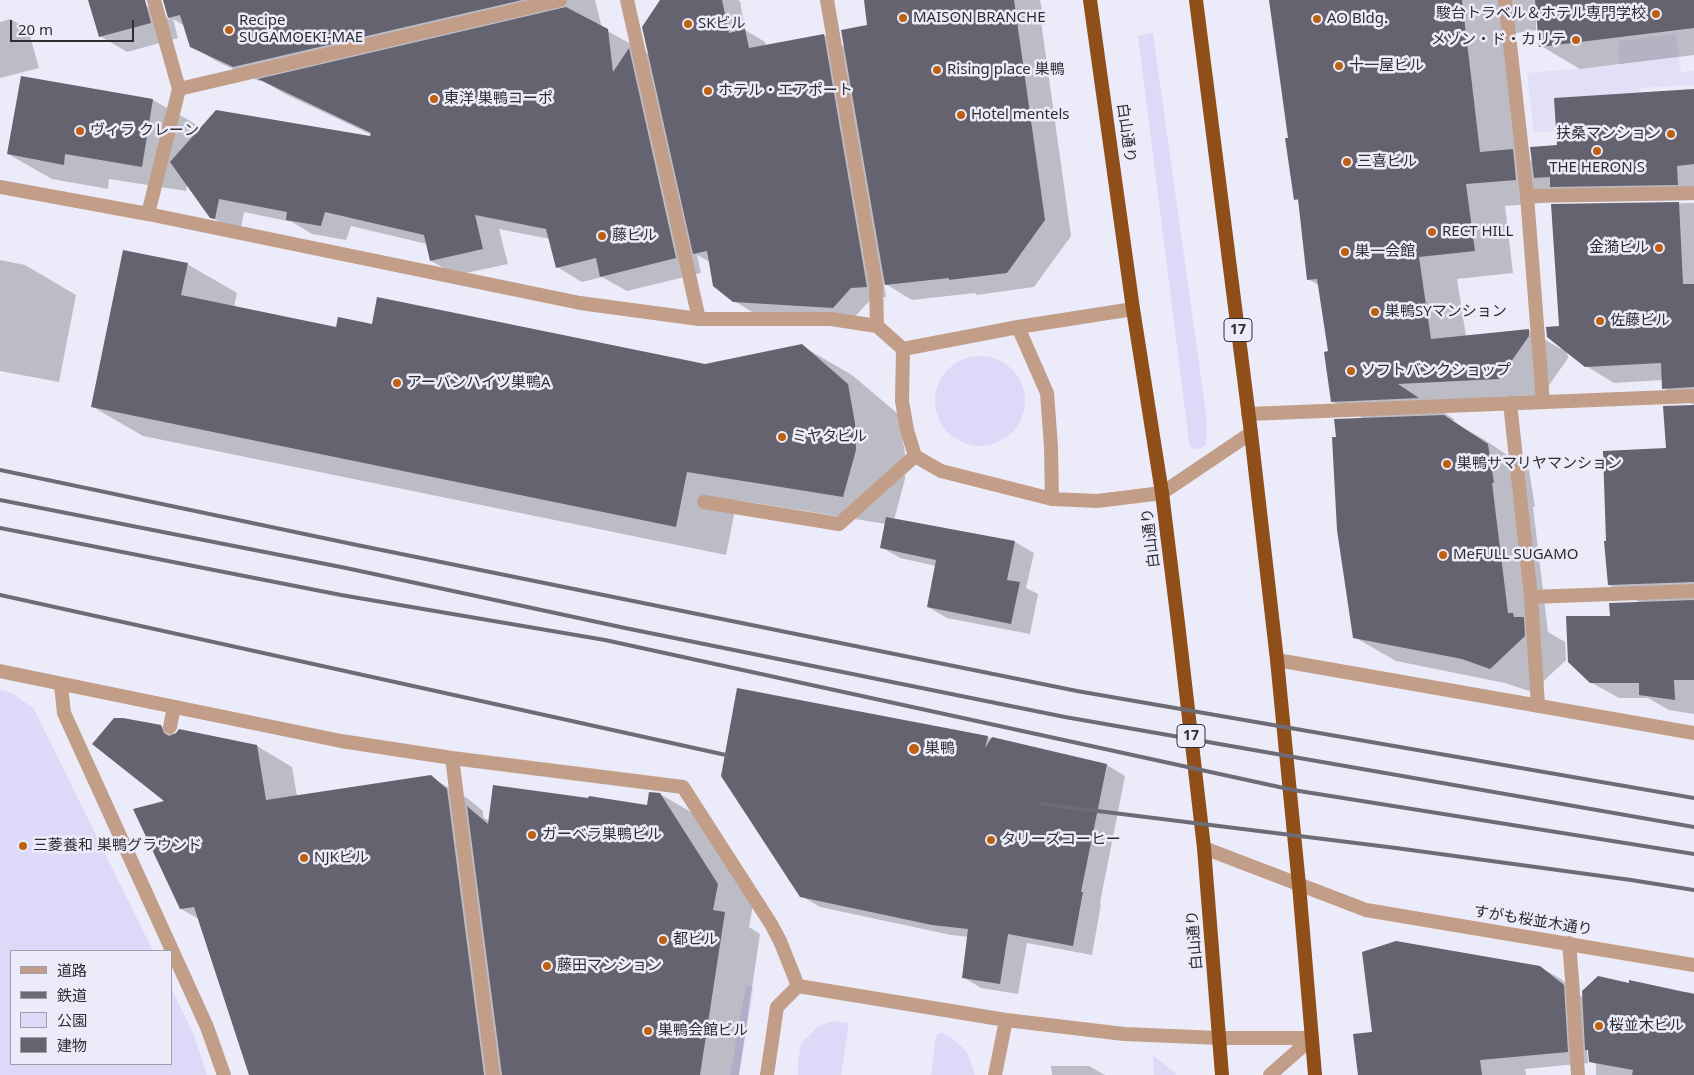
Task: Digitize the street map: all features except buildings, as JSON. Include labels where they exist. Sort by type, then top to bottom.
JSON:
[{"type":"highway","name":"白山通り","points":[[1090,0],[1133,309],[1162,494],[1178,623],[1204,848],[1222,1075]]},
{"type":"highway","name":"17","points":[[1196,0],[1251,433],[1277,660],[1315,1075]]},
{"type":"street","points":[[148,214],[179,89],[154,0]]},
{"type":"street","points":[[179,89],[560,0]]},
{"type":"street","points":[[627,0],[699,319]]},
{"type":"street","points":[[827,0],[876,286],[877,326]]},
{"type":"street","points":[[1505,0],[1528,196],[1544,402]]},
{"type":"street","points":[[0,187],[148,214],[580,303],[699,319],[831,319],[877,326],[902,349],[902,401],[907,430],[915,456],[942,471],[1052,500],[1097,501],[1162,494],[1251,433]]},
{"type":"street","points":[[1528,196],[1694,193]]},
{"type":"street","points":[[902,349],[1018,327],[1133,309]]},
{"type":"street","points":[[1018,327],[1047,393],[1052,500]]},
{"type":"street","points":[[1248,414],[1694,396]]},
{"type":"street","points":[[1510,403],[1531,597],[1538,705]]},
{"type":"street","points":[[704,502],[839,524],[915,456]]},
{"type":"street","points":[[1531,597],[1694,591]]},
{"type":"street","points":[[1277,660],[1694,733]]},
{"type":"street","points":[[0,672],[342,741],[452,758],[683,787],[771,924],[798,986]]},
{"type":"street","points":[[60,685],[64,713],[172,950]]},
{"type":"street","points":[[170,727],[174,707]]},
{"type":"street","points":[[452,758],[493,1075]]},
{"type":"street","name":"すがも桜並木通り","points":[[1204,848],[1366,910],[1694,965]]},
{"type":"street","points":[[1569,943],[1578,1075]]},
{"type":"street","points":[[172,950],[207,1027],[224,1075]]},
{"type":"street","points":[[798,986],[1006,1020],[1124,1034],[1219,1038],[1312,1038]]},
{"type":"street","points":[[767,1075],[777,1007],[798,986]]},
{"type":"street","points":[[995,1075],[1006,1020]]},
{"type":"street","points":[[1270,1075],[1312,1038]]},
{"type":"shaded area","points":[[1676,34],[1681,72],[1694,71],[1694,85],[1640,88],[1643,124],[1534,133],[1527,73],[1619,65],[1618,41]]},
{"type":"green space","points":[[1153,33],[1207,421],[1206,445],[1200,449],[1192,448],[1189,442],[1138,36]]},
{"type":"green space","points":[[971,356],[989,356],[1005,363],[1018,376],[1025,392],[1025,410],[1018,426],[1005,439],[989,446],[971,446],[955,439],[942,426],[935,410],[935,392],[942,376],[955,363]]},
{"type":"green space","points":[[0,690],[12,693],[34,709],[153,950],[10,950],[10,1065],[172,1065],[172,990],[193,1033],[207,1075],[0,1075]]},
{"type":"green space","points":[[746,985],[754,987],[739,1075],[730,1075]]},
{"type":"green space","points":[[833,1021],[849,1023],[841,1075],[798,1075],[801,1043],[819,1026]]},
{"type":"green space","points":[[940,1033],[952,1038],[967,1052],[975,1075],[931,1075],[936,1036]]},
{"type":"green space","points":[[1153,1055],[1175,1073],[1176,1075],[1154,1075]]},
{"type":"railway","points":[[0,470],[352,544],[1077,691],[1694,798]]},
{"type":"railway","points":[[0,500],[346,568],[625,628],[1065,717],[1694,827]]},
{"type":"railway","points":[[0,528],[341,595],[605,640],[1293,790],[1694,854]]},
{"type":"railway","points":[[0,595],[726,755]]},
{"type":"railway","points":[[1041,804],[1396,848],[1694,890]]},
{"type":"place","name":"駿台トラベル＆ホテル専門学校","points":[[1656,14]]},
{"type":"place","name":"MAISON BRANCHE","points":[[903,18]]},
{"type":"place","name":"AO Bldg.","points":[[1317,19]]},
{"type":"place","name":"SKビル","points":[[688,24]]},
{"type":"place","name":"Recipe SUGAMOEKI-MAE","points":[[229,30]]},
{"type":"place","name":"メゾン・ド・カリテ","points":[[1576,40]]},
{"type":"place","name":"十一屋ビル","points":[[1339,66]]},
{"type":"place","name":"Rising place 巣鴨","points":[[937,70]]},
{"type":"place","name":"ホテル・エアポート","points":[[708,91]]},
{"type":"place","name":"東洋 巣鴨コーポ","points":[[434,99]]},
{"type":"place","name":"Hotel mentels","points":[[961,115]]},
{"type":"place","name":"ヴィラ クレーン","points":[[80,131]]},
{"type":"place","name":"扶桑マンション","points":[[1671,134]]},
{"type":"place","name":"THE HERON S","points":[[1597,151]]},
{"type":"place","name":"三喜ビル","points":[[1347,162]]},
{"type":"place","name":"RECT HILL","points":[[1432,232]]},
{"type":"place","name":"藤ビル","points":[[602,236]]},
{"type":"place","name":"金漪ビル","points":[[1659,248]]},
{"type":"place","name":"巣一会館","points":[[1345,252]]},
{"type":"place","name":"巣鴨SYマンション","points":[[1375,312]]},
{"type":"place","name":"佐藤ビル","points":[[1600,321]]},
{"type":"place","name":"ソフトバンクショップ","points":[[1351,371]]},
{"type":"place","name":"アーバンハイツ巣鴨A","points":[[397,383]]},
{"type":"place","name":"ミヤタビル","points":[[782,437]]},
{"type":"place","name":"巣鴨サマリヤマンション","points":[[1447,464]]},
{"type":"place","name":"MeFULL SUGAMO","points":[[1443,555]]},
{"type":"place","name":"巣鴨","points":[[914,749]]},
{"type":"place","name":"ガーベラ巣鴨ビル","points":[[532,835]]},
{"type":"place","name":"タリーズコーヒー","points":[[991,840]]},
{"type":"place","name":"三菱養和 巣鴨グラウンド","points":[[23,846]]},
{"type":"place","name":"NJKビル","points":[[304,858]]},
{"type":"place","name":"都ビル","points":[[663,940]]},
{"type":"place","name":"藤田マンション","points":[[547,966]]},
{"type":"place","name":"桜並木ビル","points":[[1599,1026]]},
{"type":"place","name":"巣鴨会館ビル","points":[[648,1031]]}]
